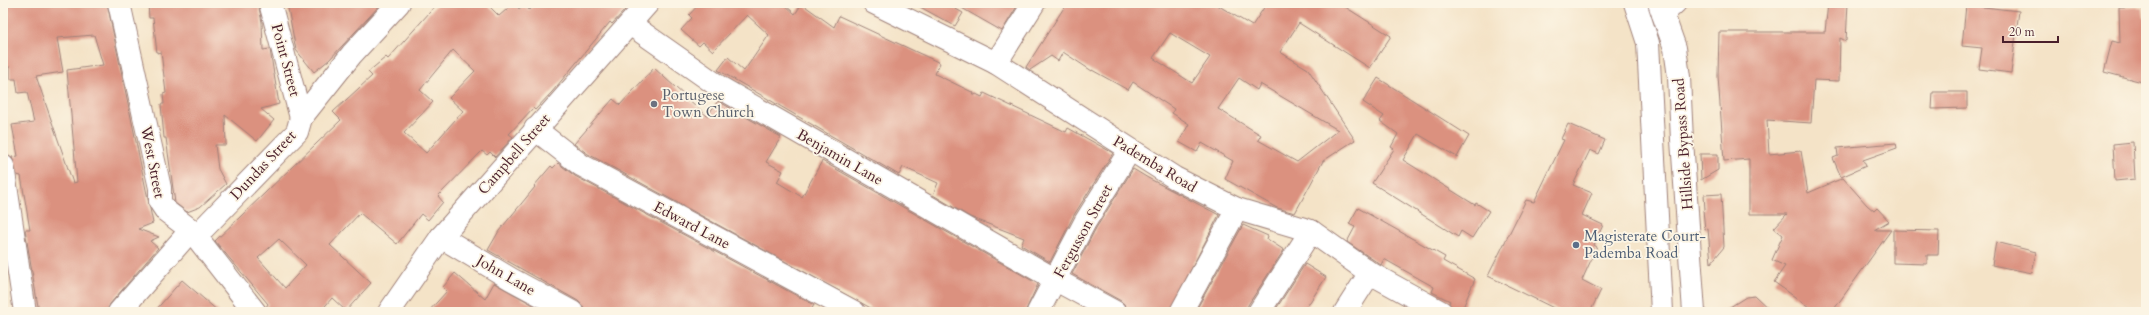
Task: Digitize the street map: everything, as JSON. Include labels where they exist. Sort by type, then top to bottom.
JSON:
[{"type":"street","name":"West Street","points":[[119,3],[160,188],[160,202],[166,211],[191,230],[254,312]]},
{"type":"street","name":"Point Street","points":[[270,3],[302,118]]},
{"type":"street","name":"Dundas Street","points":[[191,230],[198,234],[296,132],[302,118],[352,54],[399,3]]},
{"type":"street","name":"Campbell Street","points":[[389,312],[442,236],[648,3]]},
{"type":"street","name":"Pademba Road","points":[[874,3],[996,63],[1175,178],[1237,209],[1311,231],[1370,273],[1433,310]]},
{"type":"street","points":[[996,63],[1034,3]]},
{"type":"street","name":"Hillside Bypass Road","points":[[1635,3],[1648,50],[1662,312]]},
{"type":"street","name":"Hillside Bypass Road","points":[[1666,7],[1675,48],[1679,77],[1694,312]]},
{"type":"street","name":"Benjamin Lane","points":[[630,24],[721,88],[1056,280],[1115,312]]},
{"type":"street","name":"Edward Lane","points":[[535,129],[581,165],[854,312]]},
{"type":"street","name":"Fergusson Street","points":[[1038,312],[1085,222],[1130,150]]},
{"type":"street","points":[[3,166],[25,312]]},
{"type":"street","points":[[1181,312],[1237,209]]},
{"type":"street","points":[[119,312],[191,230]]},
{"type":"street","points":[[1259,312],[1311,231]]},
{"type":"street","name":"John Lane","points":[[442,236],[511,279],[572,312]]},
{"type":"street","points":[[1345,312],[1370,273]]},
{"type":"building","points":[[3,3],[107,3],[153,223],[138,229],[159,237],[150,241],[158,248],[110,304],[107,312],[39,312],[25,230],[30,230],[21,176],[17,175],[12,157],[18,156],[12,125],[34,122],[27,92],[18,93],[16,79],[10,79],[10,67],[3,68]],"holes":[[[94,35],[103,65],[67,70],[77,182],[73,183],[36,76],[63,72],[57,38]]]},
{"type":"building","points":[[148,3],[258,3],[262,22],[263,50],[270,49],[279,104],[261,109],[274,120],[257,141],[225,115],[226,145],[215,145],[218,169],[226,184],[200,207],[187,212],[175,203],[166,138],[164,138],[161,104],[164,104],[163,94],[166,93],[161,52],[157,53],[153,18],[149,18]]},
{"type":"building","points":[[287,3],[382,3],[329,60],[314,72],[296,50]]},
{"type":"building","points":[[438,3],[486,3],[499,16],[514,3],[519,9],[524,5],[529,10],[535,3],[617,3],[625,10],[612,24],[610,22],[552,92],[535,110],[533,108],[509,134],[513,137],[495,157],[490,152],[487,155],[482,151],[438,196],[443,202],[428,220],[421,214],[397,244],[360,213],[330,245],[371,283],[346,311],[332,298],[320,312],[267,312],[266,307],[268,304],[215,241],[341,120],[333,112],[372,76],[368,72],[386,57],[388,59]],"holes":[[[453,50],[475,71],[449,98],[463,111],[426,153],[404,133],[433,102],[420,90]],[[279,239],[306,265],[285,288],[258,258]]]},
{"type":"building","points":[[700,3],[783,3],[795,14],[802,4],[834,27],[839,16],[940,63],[935,74],[974,93],[973,96],[976,94],[982,97],[984,93],[1066,132],[1068,128],[1113,153],[1074,215],[1050,262],[1021,245],[1024,238],[970,217],[933,195],[938,183],[903,167],[899,175],[718,70],[728,57],[744,71],[769,35],[747,15],[713,51],[703,42],[699,46],[681,30],[692,18],[689,15]]},
{"type":"building","points":[[913,3],[945,3],[963,13],[955,26]]},
{"type":"building","points":[[953,3],[1019,3],[1002,31]]},
{"type":"building","points":[[1067,3],[1214,3],[1252,26],[1267,3],[1339,3],[1391,36],[1370,68],[1299,23],[1280,52],[1308,69],[1355,140],[1323,161],[1295,213],[1277,208],[1225,179],[1233,161],[1202,143],[1197,152],[1179,142],[1189,124],[1172,113],[1174,109],[1133,82],[1128,90],[1092,71],[1063,52],[1058,61],[1051,56],[1030,70],[1026,67]],"holes":[[[1170,33],[1210,57],[1192,83],[1153,58]],[[1239,78],[1257,90],[1260,84],[1338,130],[1297,162],[1258,140],[1261,135],[1218,109]]]},
{"type":"building","points":[[1828,3],[1848,3],[1846,41],[1840,38],[1839,81],[1814,80],[1811,123],[1767,120],[1769,154],[1801,151],[1808,193],[1843,178],[1867,205],[1874,211],[1877,208],[1889,221],[1874,230],[1891,230],[1832,312],[1816,312],[1774,282],[1785,266],[1772,260],[1783,235],[1774,228],[1787,214],[1749,214],[1749,159],[1724,161],[1718,76],[1719,32],[1825,32]]},
{"type":"building","points":[[1966,5],[2019,11],[2011,73],[1979,69],[1982,48],[1962,46]]},
{"type":"building","points":[[2143,7],[2144,18],[2146,18],[2146,83],[2104,72],[2112,41],[2120,43],[2119,8]]},
{"type":"building","points":[[654,68],[707,116],[718,101],[781,137],[766,162],[783,171],[777,182],[802,197],[822,161],[1038,284],[1025,312],[878,312],[588,154],[574,144],[613,99],[620,105]]},
{"type":"building","points":[[1378,78],[1469,136],[1457,157],[1418,134],[1403,160],[1475,205],[1476,203],[1489,211],[1472,238],[1461,231],[1458,237],[1372,183],[1394,149],[1391,147],[1398,134],[1380,121],[1384,116],[1363,102]]},
{"type":"building","points":[[1933,92],[1967,92],[1967,108],[1932,109]]},
{"type":"building","points":[[1568,124],[1605,140],[1599,154],[1590,150],[1573,185],[1592,193],[1582,215],[1603,225],[1594,245],[1597,247],[1582,280],[1601,290],[1590,312],[1562,312],[1488,276],[1526,200],[1534,202],[1564,140],[1561,139]]},
{"type":"building","points":[[2133,142],[2135,179],[2115,181],[2113,144]]},
{"type":"building","points":[[1896,143],[1897,148],[1863,160],[1866,166],[1841,177],[1833,158],[1838,156],[1837,148]]},
{"type":"building","points":[[1700,154],[1718,154],[1718,170],[1701,180]]},
{"type":"building","points":[[558,163],[575,176],[814,305],[810,312],[584,312],[583,306],[578,301],[488,250],[499,231],[535,187],[534,186],[551,166],[553,168]]},
{"type":"building","points":[[1133,169],[1219,215],[1169,312],[1127,312],[1126,306],[1121,301],[1072,274],[1096,228]]},
{"type":"building","points":[[1721,194],[1724,247],[1711,263],[1708,229],[1705,230],[1703,210],[1705,210],[1704,195]]},
{"type":"building","points":[[1358,208],[1445,257],[1443,261],[1475,279],[1461,312],[1453,309],[1449,303],[1450,301],[1432,292],[1434,287],[1384,259],[1381,265],[1347,242],[1355,227],[1349,224]]},
{"type":"building","points":[[1243,225],[1268,236],[1267,239],[1284,250],[1248,305],[1247,312],[1195,312]]},
{"type":"building","points":[[1893,230],[1939,231],[1938,255],[1927,255],[1927,264],[1893,263]]},
{"type":"building","points":[[1996,242],[2036,252],[2032,273],[1992,265]]},
{"type":"building","points":[[1305,264],[1326,277],[1310,302],[1303,312],[1274,312]]},
{"type":"building","points":[[455,273],[485,299],[494,283],[546,312],[428,312],[447,291],[443,287]]},
{"type":"building","points":[[182,280],[219,312],[154,312]]},
{"type":"building","points":[[1755,296],[1772,312],[1722,312],[1746,297]]},
{"type":"place","name":"Portugese Town Church","points":[[654,104]]},
{"type":"place","name":"Magisterate Court- Pademba Road","points":[[1576,245]]}]
